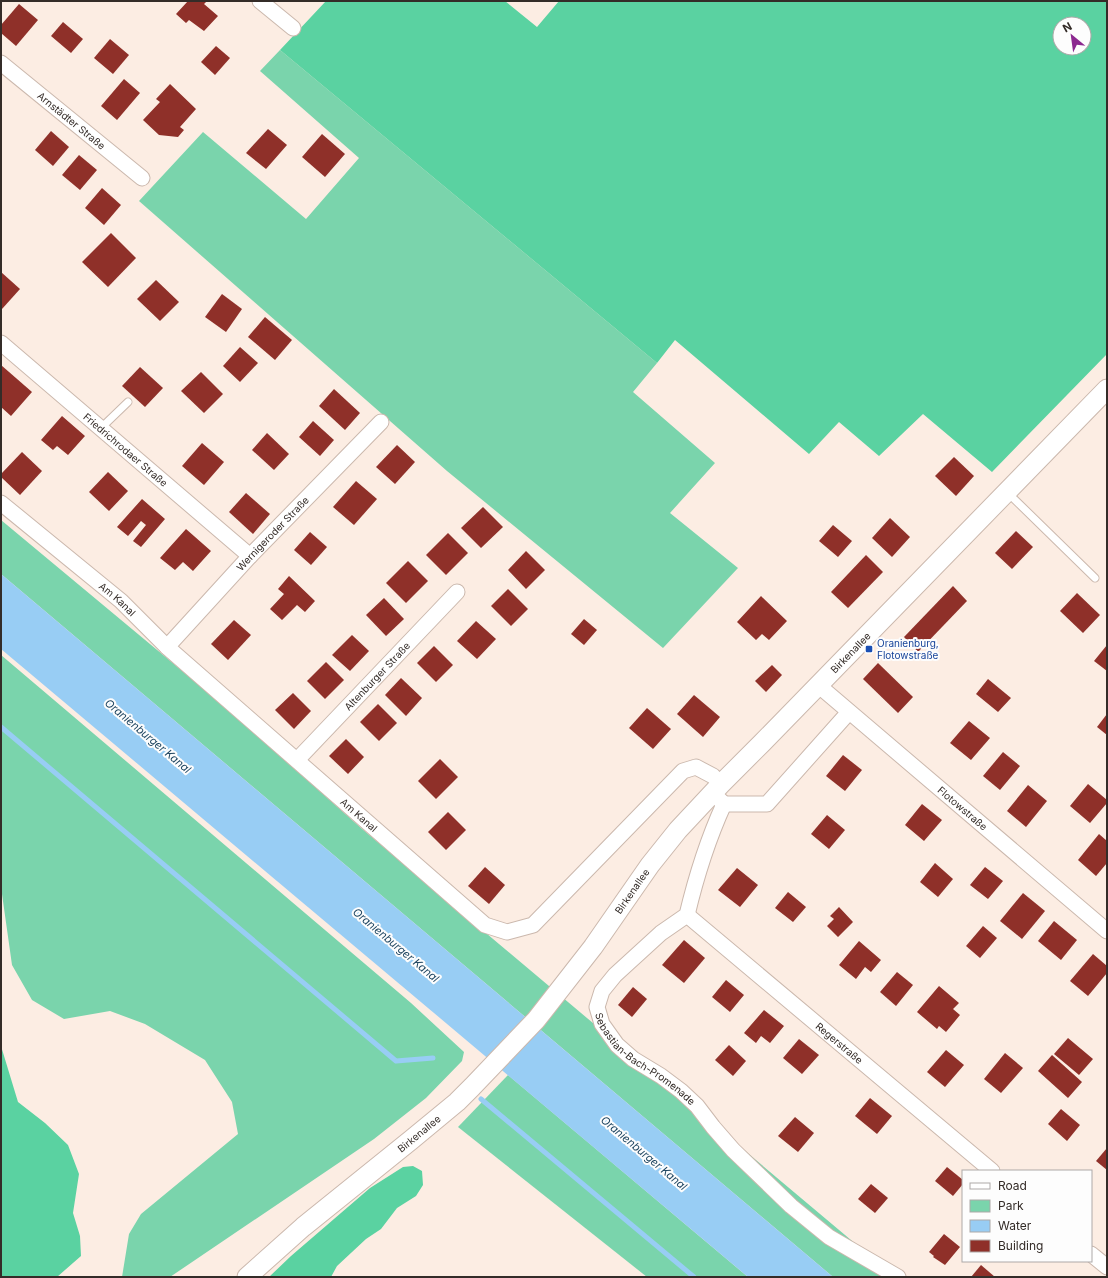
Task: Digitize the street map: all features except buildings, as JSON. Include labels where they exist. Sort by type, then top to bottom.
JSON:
[{"type":"street","points":[[260,1],[293,28]]},
{"type":"street","name":"Arnstädter Straße","points":[[1,63],[142,178]]},
{"type":"street","name":"Friedrichrodaer Straße","points":[[1,343],[250,556]]},
{"type":"street","name":"Birkenallee","points":[[247,1277],[303,1227],[457,1102],[482,1077],[536,1020],[593,947],[650,866],[678,830],[719,793],[818,685],[1107,389]]},
{"type":"street","name":"Wernigeroder Straße","points":[[168,647],[250,556],[381,422]]},
{"type":"street","name":"Am Kanal","points":[[1,503],[121,600],[168,647],[485,925],[507,932],[532,925],[683,771],[696,767],[713,776],[719,793]]},
{"type":"street","name":"Altenburger Straße","points":[[297,760],[457,592]]},
{"type":"street","name":"Flotowstraße","points":[[818,685],[1107,931]]},
{"type":"street","points":[[688,915],[694,887],[718,817],[719,793],[767,804],[849,712]]},
{"type":"street","name":"Regerstraße","points":[[688,915],[991,1170]]},
{"type":"street","name":"Sebastian-Bach-Promenade","points":[[688,915],[661,933],[616,975],[602,991],[597,1007],[602,1024],[617,1045],[633,1059],[661,1076],[692,1101],[733,1150],[791,1206],[829,1237],[898,1277]]},
{"type":"street","points":[[1092,1255],[1107,1267]]},
{"type":"lane","points":[[101,428],[128,402]]},
{"type":"lane","points":[[1007,492],[1095,578]]},
{"type":"green space","points":[[326,1],[505,1],[537,27],[559,1],[1107,1],[1107,354],[992,472],[923,414],[879,456],[839,422],[809,454],[675,340],[657,363],[280,50]]},
{"type":"green space","points":[[280,50],[657,363],[633,392],[715,463],[670,513],[738,568],[663,648],[447,471],[139,201],[203,132],[306,219],[359,158],[260,71]]},
{"type":"green space","points":[[1,520],[228,709],[361,828],[895,1277],[833,1277],[1,574]]},
{"type":"green space","points":[[1,655],[411,1003],[464,1052],[462,1061],[426,1098],[374,1139],[170,1277],[122,1277],[129,1234],[141,1214],[238,1134],[232,1102],[205,1060],[145,1024],[110,1011],[64,1019],[32,1000],[12,965],[1,887]]},
{"type":"green space","points":[[1,1046],[18,1102],[45,1123],[68,1145],[79,1174],[73,1213],[80,1236],[81,1256],[57,1277],[1,1277]]},
{"type":"green space","points":[[508,1075],[748,1277],[647,1277],[458,1127]]},
{"type":"green space","points":[[413,1166],[422,1171],[423,1185],[416,1196],[397,1208],[381,1229],[366,1239],[337,1266],[331,1277],[269,1277],[291,1256],[370,1188],[403,1167]]},
{"type":"water","name":"Oranienburger Kanal","points":[[1,574],[833,1277],[748,1277],[1,649]]},
{"type":"waterway","points":[[1,727],[396,1061],[433,1058]]},
{"type":"waterway","points":[[481,1099],[694,1277]]},
{"type":"place","name":"Oranienburg, Flotowstraße","points":[[869,649]]}]
